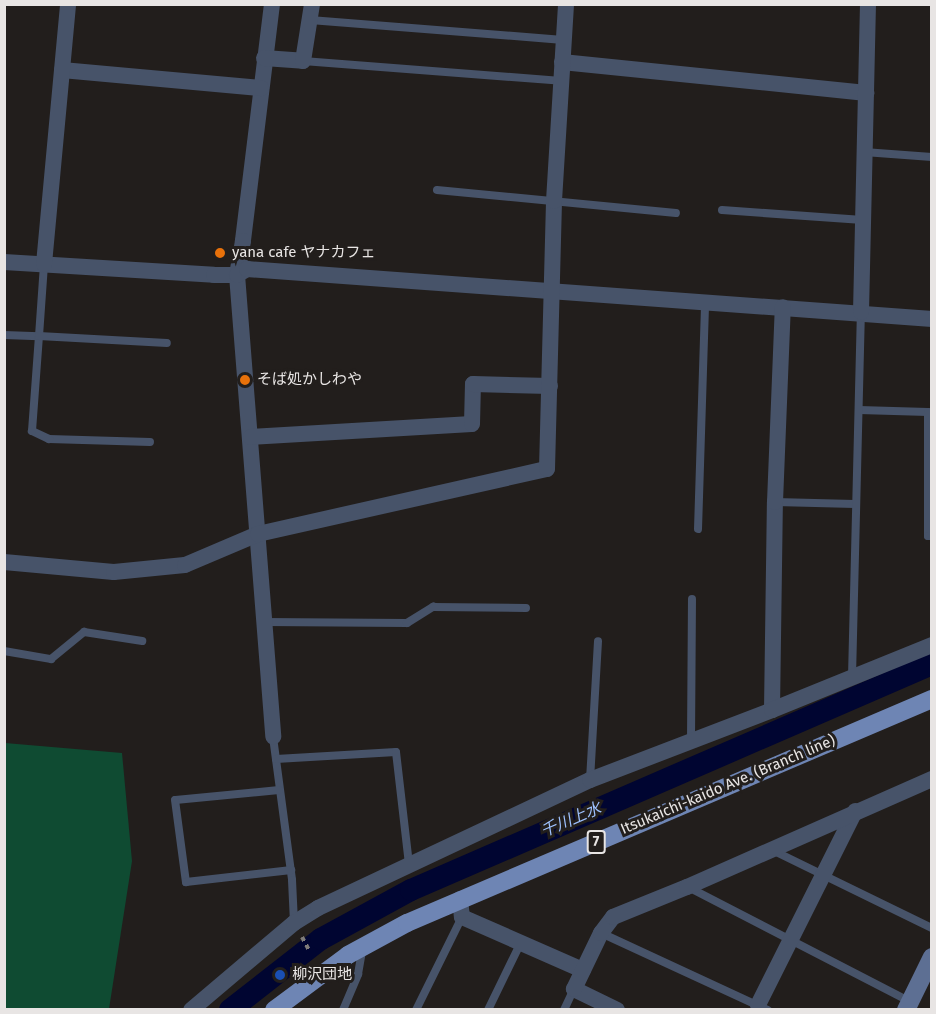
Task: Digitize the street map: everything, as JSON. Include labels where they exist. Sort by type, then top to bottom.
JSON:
[{"type":"main road","name":"Itsukaichi-kaido Ave. (Branch line)","points":[[274,1010],[324,971],[363,947],[461,908],[932,699]]},
{"type":"street","points":[[44,264],[68,4]]},
{"type":"street","points":[[272,4],[237,275],[273,737]]},
{"type":"street","points":[[4,562],[114,572],[185,564],[258,534],[547,469],[554,201],[566,4]]},
{"type":"street","points":[[861,312],[868,4]]},
{"type":"street","points":[[264,58],[303,61],[311,12]]},
{"type":"street","points":[[562,62],[866,93]]},
{"type":"street","points":[[62,70],[261,88]]},
{"type":"street","points":[[4,262],[237,275],[247,269],[861,312],[932,319]]},
{"type":"street","points":[[772,710],[775,502],[783,307]]},
{"type":"street","points":[[251,437],[472,424],[474,384],[550,386]]},
{"type":"street","points":[[191,1010],[294,923],[318,908],[590,780],[932,645]]},
{"type":"street","points":[[617,1010],[574,989],[601,933],[613,917],[687,887],[932,779]]},
{"type":"street","points":[[763,1007],[791,938],[855,811]]},
{"type":"street","points":[[461,908],[521,942],[583,970]]},
{"type":"street","points":[[907,1005],[932,957]]},
{"type":"lane","points":[[311,12],[563,40]]},
{"type":"lane","points":[[303,61],[561,81]]},
{"type":"lane","points":[[864,152],[932,157]]},
{"type":"lane","points":[[437,190],[676,213]]},
{"type":"lane","points":[[723,210],[863,220]]},
{"type":"lane","points":[[44,264],[32,431],[49,439],[150,442]]},
{"type":"lane","points":[[698,529],[705,301]]},
{"type":"lane","points":[[852,677],[861,312]]},
{"type":"lane","points":[[4,335],[167,343]]},
{"type":"lane","points":[[859,410],[928,412],[928,536],[932,536]]},
{"type":"lane","points":[[775,502],[855,504]]},
{"type":"lane","points":[[691,741],[692,599]]},
{"type":"lane","points":[[264,622],[407,623],[433,607],[526,608]]},
{"type":"lane","points":[[4,651],[51,659],[84,632],[142,641]]},
{"type":"lane","points":[[590,780],[598,641]]},
{"type":"lane","points":[[273,737],[291,870],[294,923]]},
{"type":"lane","points":[[276,759],[396,752],[410,865]]},
{"type":"lane","points":[[279,790],[175,800],[186,882],[291,870]]},
{"type":"lane","points":[[772,849],[932,928]]},
{"type":"lane","points":[[687,887],[791,938],[907,1005]]},
{"type":"lane","points":[[416,1010],[461,908]]},
{"type":"lane","points":[[601,933],[763,1007]]},
{"type":"lane","points":[[488,1010],[521,942]]},
{"type":"lane","points":[[343,1010],[358,974],[363,947]]},
{"type":"lane","points":[[564,1010],[574,989]]},
{"type":"green space","points":[[5,743],[122,753],[132,861],[109,1009],[5,1008]]},
{"type":"waterway","name":"千川上水","points":[[230,1010],[321,939],[411,890],[932,664]]},
{"type":"place","name":"yana cafe ヤナカフェ","points":[[220,253]]},
{"type":"place","name":"そば処かしわや","points":[[245,380]]},
{"type":"place","name":"柳沢団地","points":[[280,975]]}]
